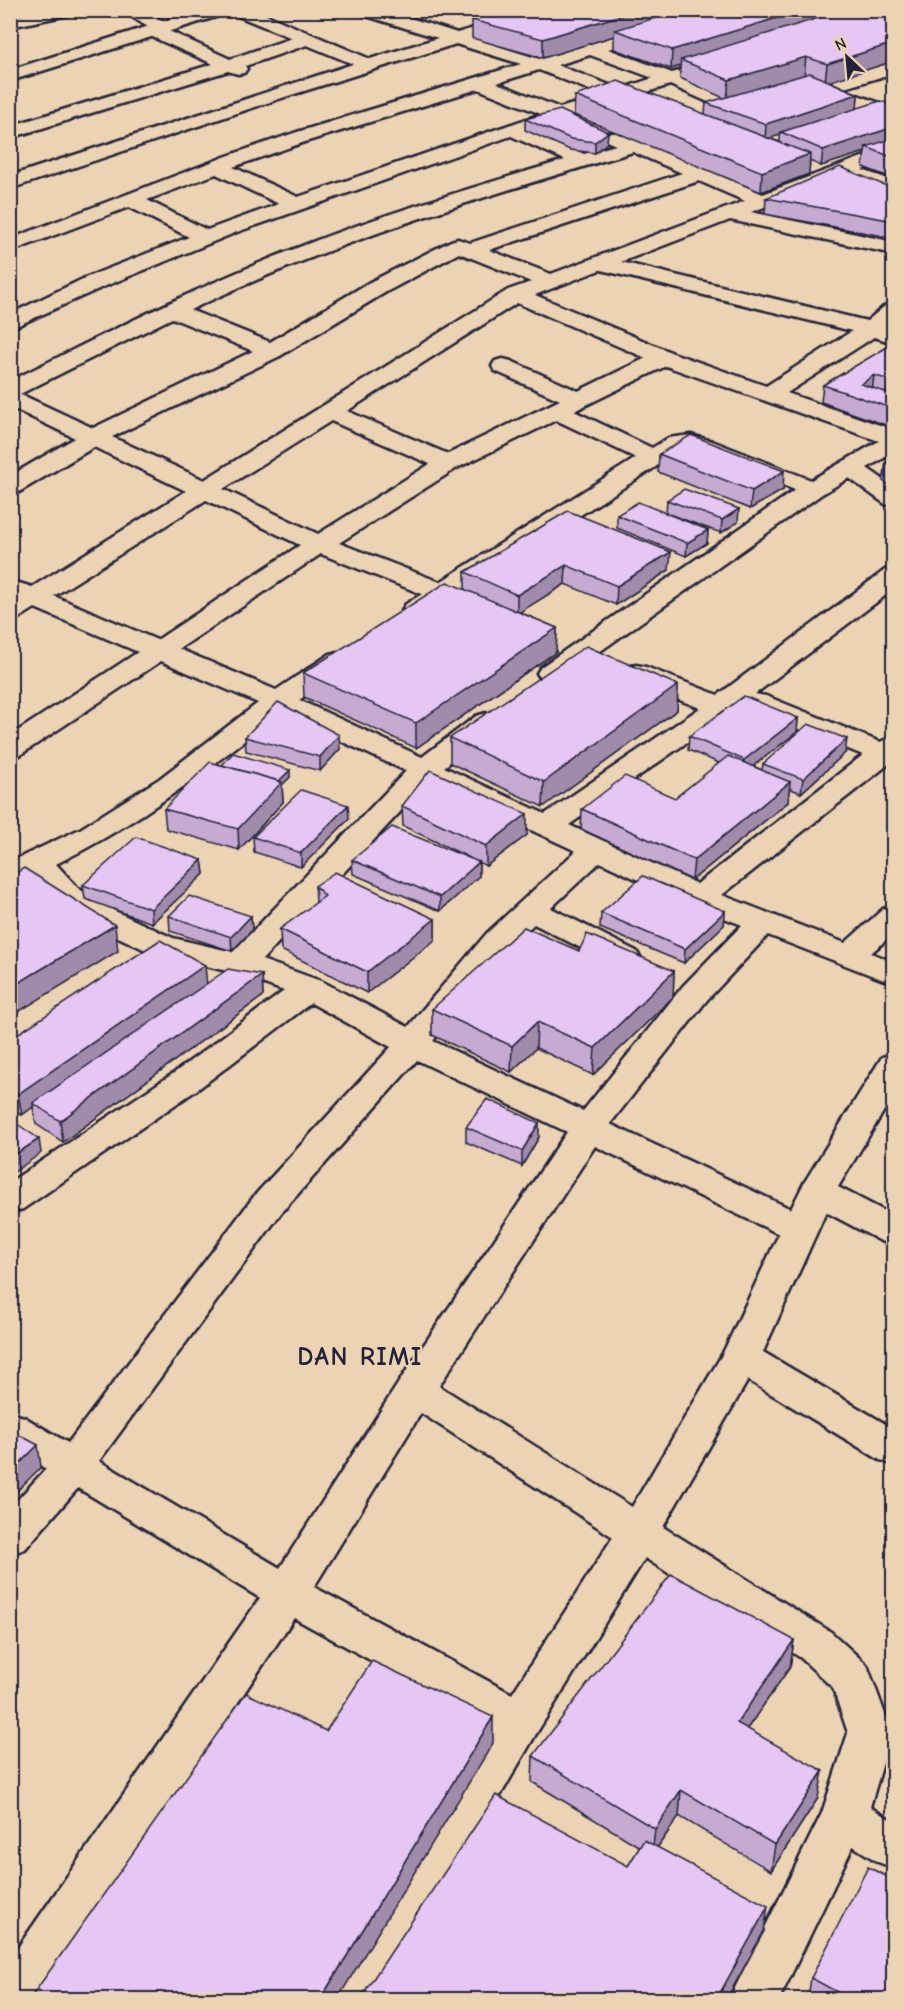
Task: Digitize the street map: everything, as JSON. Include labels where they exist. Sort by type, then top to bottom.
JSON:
[{"type":"street","points":[[10,22],[67,10]]},
{"type":"street","points":[[129,10],[159,29],[286,90]]},
{"type":"street","points":[[10,76],[219,10]]},
{"type":"street","points":[[239,10],[368,64]]},
{"type":"street","points":[[366,10],[541,65],[648,105]]},
{"type":"street","points":[[10,246],[301,137],[718,10]]},
{"type":"street","points":[[10,183],[286,90],[543,12]]},
{"type":"street","points":[[10,132],[166,86],[307,39]]},
{"type":"street","points":[[591,49],[739,104],[706,115]]},
{"type":"street","points":[[10,323],[94,282],[296,204],[512,129],[738,57]]},
{"type":"street","points":[[825,88],[894,67]]},
{"type":"street","points":[[480,83],[588,126],[761,200]]},
{"type":"street","points":[[802,84],[825,88],[887,112]]},
{"type":"street","points":[[847,120],[887,112]]},
{"type":"street","points":[[512,129],[583,161]]},
{"type":"street","points":[[10,390],[171,310],[309,250],[400,218],[634,146]]},
{"type":"street","points":[[18,599],[203,491],[516,294],[601,264],[761,200],[894,151]]},
{"type":"street","points":[[806,166],[894,188]]},
{"type":"street","points":[[217,167],[296,204]]},
{"type":"street","points":[[10,487],[92,438],[272,351],[378,288],[448,241],[699,174]]},
{"type":"street","points":[[334,191],[448,241],[551,282]]},
{"type":"street","points":[[130,200],[206,237]]},
{"type":"street","points":[[729,214],[894,248]]},
{"type":"street","points":[[601,264],[894,336]]},
{"type":"street","points":[[516,294],[665,358],[894,440]]},
{"type":"street","points":[[171,310],[272,351]]},
{"type":"street","points":[[769,394],[871,329],[894,310]]},
{"type":"street","points":[[10,749],[318,544],[448,463],[665,358]]},
{"type":"street","points":[[503,366],[652,457]]},
{"type":"street","points":[[10,398],[318,544],[474,606]]},
{"type":"street","points":[[328,411],[448,463]]},
{"type":"street","points":[[534,686],[569,646],[813,489],[894,440]]},
{"type":"street","points":[[394,624],[676,443],[691,442],[813,489]]},
{"type":"street","points":[[851,468],[894,499]]},
{"type":"street","points":[[546,827],[729,700],[894,576]]},
{"type":"street","points":[[18,599],[156,650],[278,701],[700,897],[894,974]]},
{"type":"street","points":[[10,874],[91,834],[168,784],[278,701],[365,643]]},
{"type":"street","points":[[569,646],[729,700],[884,759]]},
{"type":"street","points":[[240,964],[425,768],[507,706]]},
{"type":"street","points":[[700,897],[884,759]]},
{"type":"street","points":[[10,1537],[75,1464],[268,1204],[412,1044],[498,940],[595,850]]},
{"type":"street","points":[[38,860],[60,888],[92,912],[163,946],[240,964],[309,988],[412,1044],[587,1130],[800,1229]]},
{"type":"street","points":[[530,910],[695,993]]},
{"type":"street","points":[[849,956],[894,916]]},
{"type":"street","points":[[11,2000],[287,1593],[415,1390],[587,1130],[695,993],[764,921]]},
{"type":"street","points":[[134,964],[163,946]]},
{"type":"street","points":[[10,1200],[186,1081],[309,988]]},
{"type":"street","points":[[355,2000],[520,1720],[638,1533],[741,1357],[817,1192],[894,1065]]},
{"type":"street","points":[[817,1192],[894,1232]]},
{"type":"street","points":[[741,1357],[894,1449]]},
{"type":"street","points":[[415,1390],[816,1645],[852,1678],[870,1733],[844,1816],[753,2000]]},
{"type":"street","points":[[10,1428],[75,1464],[287,1593],[520,1720]]},
{"type":"street","points":[[844,1816],[894,1847]]},
{"type":"building","points":[[508,10],[638,10],[543,39],[472,20]]},
{"type":"building","points":[[682,10],[803,10],[672,50],[615,30]]},
{"type":"building","points":[[845,10],[894,10],[894,43],[827,64],[806,57],[729,80],[681,60]]},
{"type":"building","points":[[810,73],[858,94],[766,124],[706,103]]},
{"type":"building","points":[[618,81],[810,154],[762,172],[575,96]]},
{"type":"building","points":[[880,101],[894,105],[894,127],[823,150],[781,132]]},
{"type":"building","points":[[560,110],[608,132],[595,142],[571,139],[525,119]]},
{"type":"building","points":[[894,138],[894,158],[866,147]]},
{"type":"building","points":[[840,167],[894,189],[894,221],[766,198]]},
{"type":"building","points":[[894,343],[894,382],[874,375],[861,384],[894,395],[894,409],[823,385]]},
{"type":"building","points":[[691,435],[784,471],[752,491],[659,454]]},
{"type":"building","points":[[894,458],[894,469],[886,463]]},
{"type":"building","points":[[684,489],[739,509],[722,520],[667,500]]},
{"type":"building","points":[[638,502],[708,530],[687,543],[617,515]]},
{"type":"building","points":[[568,511],[671,552],[617,586],[566,565],[517,595],[465,572]]},
{"type":"building","points":[[447,582],[557,628],[416,723],[303,673]]},
{"type":"building","points":[[586,646],[678,685],[544,782],[450,738]]},
{"type":"building","points":[[744,696],[798,718],[744,760],[689,736]]},
{"type":"building","points":[[278,702],[339,735],[320,757],[245,737]]},
{"type":"building","points":[[808,724],[847,739],[803,779],[763,764]]},
{"type":"building","points":[[233,753],[290,770],[279,781],[222,765]]},
{"type":"building","points":[[728,756],[790,782],[694,860],[582,809],[625,776],[675,798]]},
{"type":"building","points":[[210,762],[282,782],[238,829],[164,809]]},
{"type":"building","points":[[430,770],[527,814],[486,846],[402,806]]},
{"type":"building","points":[[301,790],[348,805],[301,853],[253,837]]},
{"type":"building","points":[[392,827],[479,862],[440,897],[352,860]]},
{"type":"building","points":[[136,837],[202,860],[151,909],[83,885]]},
{"type":"building","points":[[24,868],[115,925],[10,988],[10,876]]},
{"type":"building","points":[[335,872],[435,919],[367,972],[280,929],[325,896],[315,886]]},
{"type":"building","points":[[643,876],[725,911],[685,949],[601,913]]},
{"type":"building","points":[[189,896],[251,916],[231,937],[169,916]]},
{"type":"building","points":[[524,927],[579,951],[587,934],[674,971],[595,1048],[537,1022],[512,1046],[432,1009]]},
{"type":"building","points":[[160,940],[205,965],[18,1094],[10,1089],[10,1039]]},
{"type":"building","points":[[228,969],[262,975],[60,1121],[33,1103]]},
{"type":"building","points":[[487,1099],[539,1123],[522,1151],[466,1127]]},
{"type":"building","points":[[10,1119],[39,1139],[10,1158]]},
{"type":"building","points":[[10,1430],[38,1445],[10,1473]]},
{"type":"building","points":[[671,1574],[794,1640],[737,1723],[823,1771],[775,1845],[681,1790],[655,1829],[533,1756]]},
{"type":"building","points":[[372,1661],[493,1717],[320,2000],[29,2000],[246,1693],[326,1731]]},
{"type":"building","points":[[496,1795],[628,1866],[644,1840],[768,1906],[716,2000],[359,2000]]},
{"type":"building","points":[[868,1867],[894,1880],[894,2000],[852,2000],[811,1978]]},
{"type":"district","name":"DAN RIMI","points":[[360,1356]]}]
